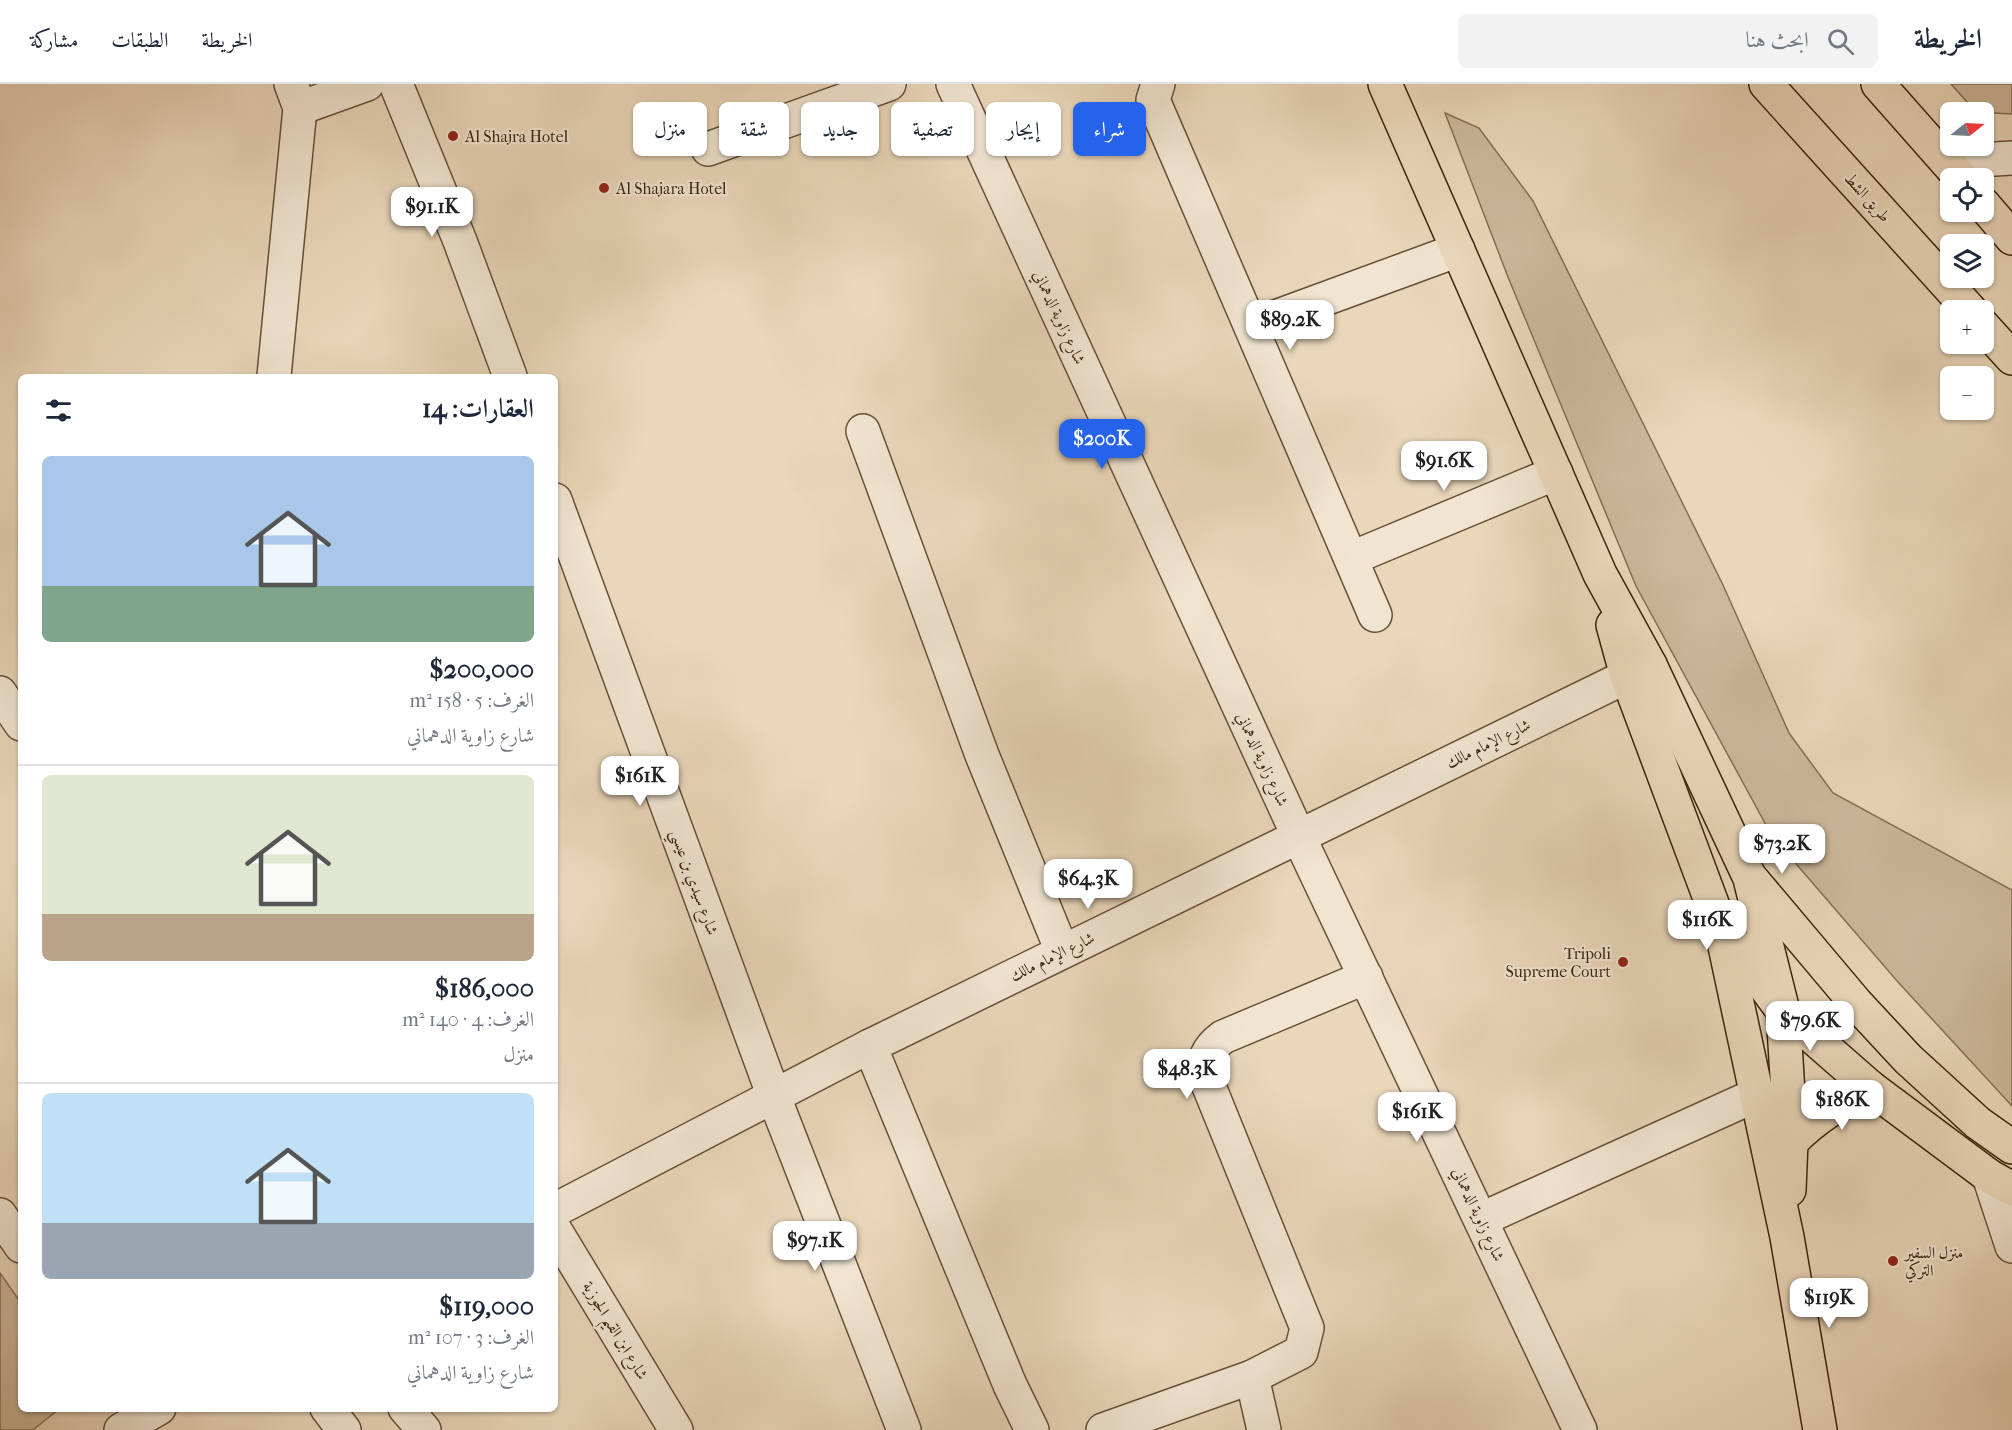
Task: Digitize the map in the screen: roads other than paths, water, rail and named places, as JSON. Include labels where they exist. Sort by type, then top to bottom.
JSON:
[{"type":"main road","points":[[1385,84],[1600,574],[1638,670],[1720,925],[1787,1237],[1820,1430]]},
{"type":"main road","name":"طريق الشط","points":[[1766,84],[1961,300]]},
{"type":"main road","points":[[1878,84],[1952,168]]},
{"type":"main road","points":[[1994,217],[2012,238]]},
{"type":"main road","points":[[1994,338],[2012,358]]},
{"type":"main road","points":[[1638,670],[1749,876],[1856,1003],[1908,1059],[1978,1123],[2012,1147]]},
{"type":"main road","points":[[1749,876],[1783,1011],[1791,1142],[1787,1237]]},
{"type":"main road","points":[[1720,925],[1783,1011],[1871,1088],[2001,1182]]},
{"type":"main road","points":[[1791,1142],[1815,1118],[1835,1105],[1871,1088]]},
{"type":"street","points":[[274,374],[295,96],[367,84]]},
{"type":"street","points":[[396,84],[460,241],[509,374]]},
{"type":"street","points":[[708,149],[889,84]]},
{"type":"street","name":"شارع زاوية الدهماني","points":[[953,84],[1298,835],[1482,1219],[1580,1430]]},
{"type":"street","points":[[1158,84],[1154,100],[1353,558],[1375,615]]},
{"type":"street","points":[[1964,168],[2012,158]]},
{"type":"street","points":[[1251,326],[1458,250]]},
{"type":"street","points":[[863,431],[981,755],[1062,951]]},
{"type":"street","points":[[1353,558],[1556,473]]},
{"type":"street","name":"شارع سيدي بن عيسي","points":[[558,508],[773,1096],[904,1430]]},
{"type":"street","name":"شارع الإمام مالك","points":[[558,1208],[870,1046],[1638,670]]},
{"type":"street","points":[[0,693],[18,720]]},
{"type":"street","points":[[1103,1430],[1252,1377],[1301,1352],[1307,1328],[1206,1079],[1204,1067],[1206,1054],[1222,1037],[1366,977]]},
{"type":"street","points":[[870,1046],[1010,1385],[1032,1430]]},
{"type":"street","points":[[1482,1219],[1756,1095]]},
{"type":"street","points":[[2001,1182],[2012,1246]]},
{"type":"street","points":[[0,1215],[18,1242]]},
{"type":"street","name":"شارع ابن القيم الجوزية","points":[[558,1235],[676,1430]]},
{"type":"street","points":[[1252,1377],[1264,1430]]},
{"type":"street","points":[[330,1412],[344,1430]]},
{"type":"street","points":[[408,1412],[424,1430]]},
{"type":"place","name":"Al Shajra Hotel","points":[[453,136]]},
{"type":"place","name":"Al Shajara Hotel","points":[[604,188]]},
{"type":"place","name":"Tripoli Supreme Court","points":[[1623,962]]},
{"type":"place","name":"منزل السفير التركي","points":[[1893,1261]]}]
